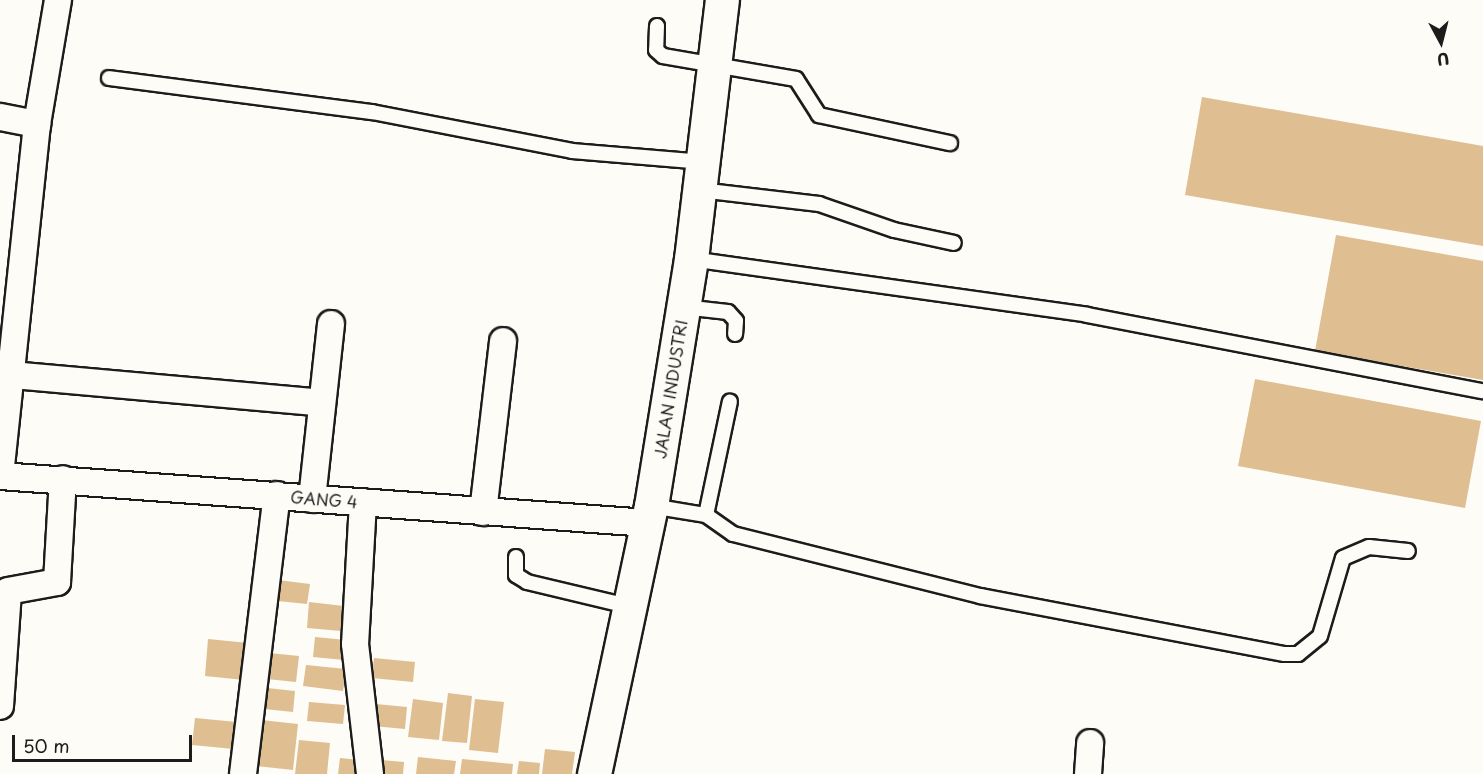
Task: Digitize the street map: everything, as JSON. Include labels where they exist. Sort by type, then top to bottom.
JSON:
[{"type":"street","points":[[0,476],[10,266],[58,0]]},
{"type":"street","name":"JALAN INDUSTRI","points":[[594,774],[649,514],[691,260],[722,0]]},
{"type":"street","points":[[0,117],[37,124]]},
{"type":"street","points":[[312,499],[331,324]]},
{"type":"street","points":[[483,512],[503,340]]},
{"type":"street","points":[[5,374],[322,404]]},
{"type":"street","name":"GANG 4","points":[[0,476],[483,512],[649,514]]},
{"type":"street","points":[[0,706],[9,591],[53,587],[57,582],[63,479]]},
{"type":"street","points":[[243,774],[277,495]]},
{"type":"street","points":[[363,502],[355,644],[370,774]]},
{"type":"street","points":[[1088,774],[1090,744]]},
{"type":"lane","points":[[657,26],[659,53],[714,62],[753,75],[796,79],[819,115],[950,143]]},
{"type":"lane","points":[[109,78],[372,112],[702,176],[819,204],[894,231],[954,243]]},
{"type":"lane","points":[[691,260],[1087,315],[1483,391]]},
{"type":"lane","points":[[683,307],[728,312],[736,321],[735,334]]},
{"type":"lane","points":[[706,515],[730,400]]},
{"type":"lane","points":[[649,514],[706,515],[733,534],[980,596],[1285,654],[1298,654],[1320,636],[1343,558],[1370,547],[1408,551]]},
{"type":"lane","points":[[516,557],[516,575],[527,582],[628,606]]},
{"type":"building","points":[[1202,97],[1483,146],[1483,246],[1185,195]]},
{"type":"building","points":[[1336,235],[1483,261],[1483,380],[1315,351]]},
{"type":"building","points":[[1255,379],[1481,421],[1465,508],[1238,466]]},
{"type":"building","points":[[270,579],[310,584],[307,604],[268,600]]},
{"type":"building","points":[[309,602],[344,606],[341,631],[307,628]]},
{"type":"building","points":[[315,637],[346,640],[344,660],[313,657]]},
{"type":"building","points":[[208,639],[248,643],[244,680],[205,676]]},
{"type":"building","points":[[259,652],[299,656],[296,682],[257,678]]},
{"type":"building","points":[[374,658],[415,662],[413,682],[372,678]]},
{"type":"building","points":[[306,665],[346,669],[343,691],[303,686]]},
{"type":"building","points":[[258,687],[295,691],[293,712],[255,708]]},
{"type":"building","points":[[448,693],[472,696],[467,743],[442,741]]},
{"type":"building","points":[[413,699],[443,703],[439,740],[408,737]]},
{"type":"building","points":[[475,699],[504,702],[498,753],[469,750]]},
{"type":"building","points":[[309,702],[345,705],[343,724],[307,721]]},
{"type":"building","points":[[376,704],[407,707],[405,729],[373,726]]},
{"type":"building","points":[[195,718],[237,722],[234,749],[192,745]]},
{"type":"building","points":[[252,719],[298,724],[293,770],[247,765]]},
{"type":"building","points":[[299,740],[330,743],[327,774],[295,774]]},
{"type":"building","points":[[545,749],[575,752],[572,774],[542,774]]},
{"type":"building","points":[[418,757],[456,761],[454,774],[416,774]]},
{"type":"building","points":[[340,758],[360,760],[358,774],[338,774]]},
{"type":"building","points":[[462,759],[513,764],[512,774],[460,774]]},
{"type":"building","points":[[381,760],[404,762],[403,774],[379,774]]},
{"type":"building","points":[[519,761],[540,763],[539,774],[517,774]]}]
